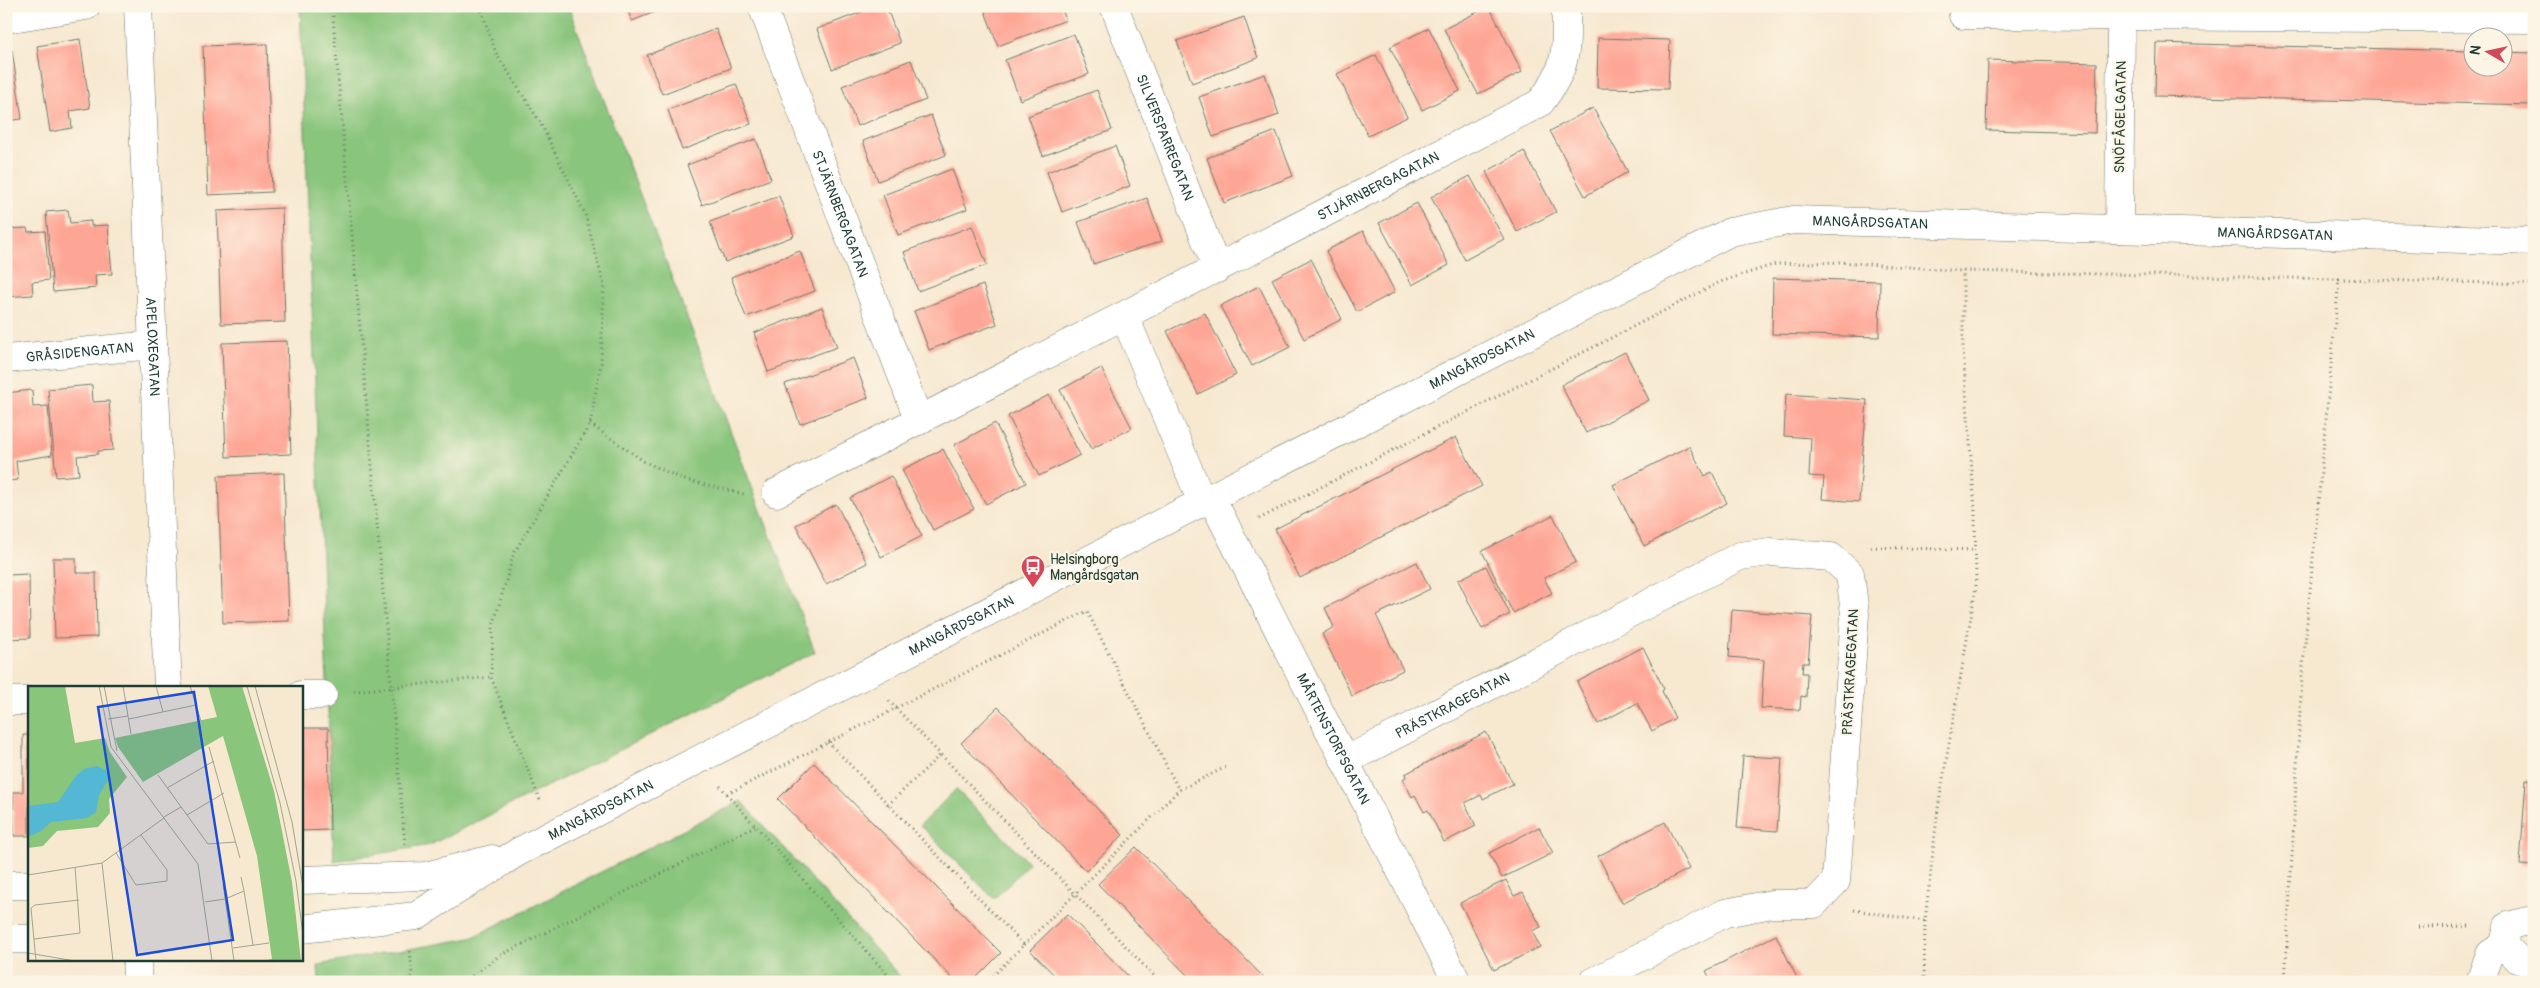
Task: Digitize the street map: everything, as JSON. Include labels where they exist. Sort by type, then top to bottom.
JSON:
[{"type":"street","points":[[6,19],[86,6]]},
{"type":"street","name":"APELOXEGATAN","points":[[138,6],[168,686]]},
{"type":"street","name":"STJÄRNBERGAGATAN","points":[[762,6],[919,421]]},
{"type":"street","name":"SILVERSPARREGATAN","points":[[1114,6],[1217,269]]},
{"type":"street","name":"STJÄRNBERGAGATAN","points":[[776,493],[1125,317],[1540,103],[1556,81],[1566,53],[1566,6]]},
{"type":"street","points":[[1963,15],[2120,11],[2534,19]]},
{"type":"street","name":"SNÖFÅGELGATAN","points":[[2119,229],[2120,11]]},
{"type":"street","name":"MANGÅRDSGATAN","points":[[302,929],[416,916],[518,852],[1730,232],[1793,220],[2534,241]]},
{"type":"street","points":[[1125,317],[1206,500]]},
{"type":"street","name":"GRÅSIDENGATAN","points":[[6,359],[153,345]]},
{"type":"street","name":"MÅRTENSTORPSGATAN","points":[[1206,500],[1230,535],[1457,982]]},
{"type":"street","name":"PRÄSTKRAGEGATAN","points":[[1345,761],[1740,556],[1770,552],[1832,557],[1850,574],[1855,614],[1836,881],[1814,904]]},
{"type":"street","points":[[6,701],[28,701]]},
{"type":"street","name":"MANGÅRDSGATAN","points":[[302,880],[425,876],[518,852]]},
{"type":"street","points":[[6,885],[28,885]]},
{"type":"street","points":[[1593,982],[1725,913],[1772,904],[1814,904]]},
{"type":"street","points":[[2515,931],[2518,959],[2534,966]]},
{"type":"street","points":[[2480,982],[2490,954],[2515,931]]},
{"type":"street","points":[[6,939],[28,939]]},
{"type":"street","points":[[137,960],[137,982]]},
{"type":"path","points":[[332,6],[408,876]]},
{"type":"path","points":[[480,6],[496,53],[540,122],[585,214],[604,285],[600,363],[590,424],[514,553],[493,626],[491,677],[553,834]]},
{"type":"path","points":[[1230,535],[1720,282],[1776,264],[1840,262],[1963,271],[2534,284]]},
{"type":"path","points":[[1924,982],[1925,921],[1938,808],[1976,587],[1976,550],[1963,350],[1963,271]]},
{"type":"path","points":[[2285,982],[2302,676],[2340,279]]},
{"type":"path","points":[[590,424],[645,462],[685,480],[738,494],[776,493]]},
{"type":"path","points":[[1832,557],[1864,547],[1976,550]]},
{"type":"path","points":[[727,794],[1087,611],[1179,790]]},
{"type":"path","points":[[865,674],[1075,896],[1160,982]]},
{"type":"path","points":[[312,695],[491,677]]},
{"type":"path","points":[[828,742],[1024,945]]},
{"type":"path","points":[[888,805],[940,755]]},
{"type":"path","points":[[696,760],[894,982]]},
{"type":"path","points":[[986,982],[1075,896],[1179,790],[1226,766]]},
{"type":"path","points":[[464,982],[498,956],[756,826]]},
{"type":"path","points":[[1814,904],[1925,921]]},
{"type":"path","points":[[2418,928],[2515,931]]},
{"type":"green space","points":[[300,6],[568,6],[815,652],[430,845],[334,861]]},
{"type":"green space","points":[[956,789],[1029,863],[994,899],[920,825]]},
{"type":"green space","points":[[741,801],[905,982],[319,982],[318,965],[471,938]]},
{"type":"building","points":[[626,6],[670,6],[632,21]]},
{"type":"building","points":[[877,6],[886,6],[900,43],[832,69],[817,29]]},
{"type":"building","points":[[983,6],[1061,6],[1066,20],[998,46]]},
{"type":"building","points":[[1489,6],[1522,72],[1478,94],[1444,29]]},
{"type":"building","points":[[1244,17],[1258,58],[1192,83],[1177,41]]},
{"type":"building","points":[[1429,28],[1460,91],[1422,110],[1390,47]]},
{"type":"building","points":[[716,29],[731,68],[662,94],[647,55]]},
{"type":"building","points":[[1074,34],[1089,74],[1020,100],[1005,60]]},
{"type":"building","points":[[1598,38],[1670,40],[1668,89],[1597,88]]},
{"type":"building","points":[[80,39],[90,108],[70,111],[72,128],[50,132],[37,46]]},
{"type":"building","points":[[2156,43],[2462,51],[2462,78],[2512,78],[2512,52],[2534,53],[2534,105],[2155,96]]},
{"type":"building","points":[[267,44],[272,192],[208,195],[203,46]]},
{"type":"building","points":[[12,50],[22,119],[6,121],[6,51]]},
{"type":"building","points":[[1376,55],[1407,117],[1368,136],[1337,74]]},
{"type":"building","points":[[911,60],[926,100],[857,126],[842,86]]},
{"type":"building","points":[[1988,60],[2097,63],[2095,133],[1986,130]]},
{"type":"building","points":[[1265,74],[1279,115],[1213,137],[1199,97]]},
{"type":"building","points":[[736,84],[751,124],[682,150],[668,110]]},
{"type":"building","points":[[1097,90],[1112,130],[1043,156],[1028,116]]},
{"type":"building","points":[[1593,108],[1628,172],[1585,196],[1550,131]]},
{"type":"building","points":[[931,115],[946,155],[878,181],[863,141]]},
{"type":"building","points":[[1276,131],[1293,176],[1224,203],[1207,158]]},
{"type":"building","points":[[756,139],[771,179],[702,205],[687,165]]},
{"type":"building","points":[[1115,146],[1130,186],[1062,212],[1047,172]]},
{"type":"building","points":[[1524,151],[1556,212],[1517,232],[1486,172]]},
{"type":"building","points":[[952,169],[967,209],[898,235],[883,195]]},
{"type":"building","points":[[1470,176],[1504,239],[1465,260],[1431,197]]},
{"type":"building","points":[[779,196],[794,236],[725,262],[710,222]]},
{"type":"building","points":[[1147,198],[1162,241],[1093,264],[1078,222]]},
{"type":"building","points":[[1417,203],[1449,265],[1412,285],[1379,223]]},
{"type":"building","points":[[282,208],[285,322],[221,324],[217,211]]},
{"type":"building","points":[[68,210],[70,223],[91,221],[91,226],[108,225],[112,274],[95,275],[96,288],[53,292],[46,212]]},
{"type":"building","points":[[972,226],[987,265],[918,291],[904,252]]},
{"type":"building","points":[[27,228],[28,232],[45,231],[49,280],[32,282],[33,295],[6,297],[6,229]]},
{"type":"building","points":[[1363,231],[1395,292],[1357,312],[1326,251]]},
{"type":"building","points":[[800,251],[815,291],[746,317],[731,277]]},
{"type":"building","points":[[1311,259],[1342,319],[1304,339],[1272,279]]},
{"type":"building","points":[[1773,278],[1880,281],[1879,337],[1772,334]]},
{"type":"building","points":[[983,285],[997,324],[929,350],[914,311]]},
{"type":"building","points":[[1259,286],[1290,347],[1252,366],[1220,306]]},
{"type":"building","points":[[822,307],[837,347],[768,372],[754,333]]},
{"type":"building","points":[[1205,313],[1236,375],[1198,394],[1167,331]]},
{"type":"building","points":[[287,341],[291,454],[226,457],[222,343]]},
{"type":"building","points":[[1625,352],[1649,400],[1586,433],[1561,385]]},
{"type":"building","points":[[853,358],[868,398],[800,424],[785,384]]},
{"type":"building","points":[[1101,368],[1132,428],[1091,449],[1060,390]]},
{"type":"building","points":[[92,385],[93,402],[109,401],[113,450],[77,456],[79,475],[56,477],[48,389]]},
{"type":"building","points":[[32,390],[33,407],[48,406],[52,455],[16,461],[18,480],[6,481],[6,393]]},
{"type":"building","points":[[1786,394],[1867,400],[1859,502],[1822,499],[1824,477],[1809,476],[1811,438],[1784,436]]},
{"type":"building","points":[[1049,395],[1080,455],[1039,476],[1008,416]]},
{"type":"building","points":[[995,423],[1026,483],[986,504],[954,445]]},
{"type":"building","points":[[1456,437],[1482,486],[1300,578],[1275,529]]},
{"type":"building","points":[[1689,446],[1705,476],[1712,472],[1727,503],[1644,546],[1613,485]]},
{"type":"building","points":[[943,449],[974,509],[933,530],[902,470]]},
{"type":"building","points":[[284,473],[289,621],[223,623],[218,476]]},
{"type":"building","points":[[891,476],[922,536],[881,557],[850,498]]},
{"type":"building","points":[[836,504],[867,563],[826,584],[796,525]]},
{"type":"building","points":[[1553,515],[1576,562],[1544,578],[1552,593],[1513,613],[1482,551]]},
{"type":"building","points":[[53,558],[76,558],[76,573],[96,573],[97,637],[55,638]]},
{"type":"building","points":[[6,559],[8,559],[8,575],[29,574],[30,638],[6,639]]},
{"type":"building","points":[[1417,562],[1430,589],[1376,615],[1403,670],[1352,696],[1322,634],[1334,627],[1325,608]]},
{"type":"building","points":[[1486,566],[1510,614],[1482,629],[1458,580]]},
{"type":"building","points":[[1732,610],[1812,616],[1808,663],[1803,663],[1802,673],[1807,673],[1806,697],[1801,696],[1800,710],[1761,708],[1764,660],[1729,657]]},
{"type":"building","points":[[1643,647],[1664,689],[1662,691],[1675,718],[1652,731],[1637,703],[1598,724],[1577,682]]},
{"type":"building","points":[[998,707],[1123,835],[1086,871],[961,743]]},
{"type":"building","points":[[302,728],[328,728],[330,830],[302,831]]},
{"type":"building","points":[[1486,732],[1513,784],[1483,799],[1481,795],[1465,803],[1476,826],[1444,842],[1428,810],[1424,812],[1415,795],[1412,797],[1403,779],[1406,777],[1405,774]]},
{"type":"building","points":[[23,735],[28,735],[28,836],[14,836],[13,792],[23,792]]},
{"type":"building","points":[[1743,756],[1782,758],[1777,831],[1737,828]]},
{"type":"building","points":[[814,763],[1001,953],[972,982],[956,982],[778,799]]},
{"type":"building","points":[[2526,779],[2534,780],[2534,866],[2520,865]]},
{"type":"building","points":[[1665,822],[1689,869],[1622,903],[1598,856]]},
{"type":"building","points":[[1539,827],[1553,853],[1502,878],[1489,853]]},
{"type":"building","points":[[1136,847],[1268,982],[1194,982],[1129,916],[1098,884]]},
{"type":"building","points":[[1506,880],[1514,896],[1523,892],[1541,927],[1532,931],[1540,947],[1494,970],[1460,903]]},
{"type":"building","points":[[1067,914],[1134,982],[1061,982],[1030,950]]},
{"type":"building","points":[[1776,935],[1799,982],[1712,982],[1706,971]]},
{"type":"place","name":"Helsingborg Mangårdsgatan","points":[[1033,588]]}]
